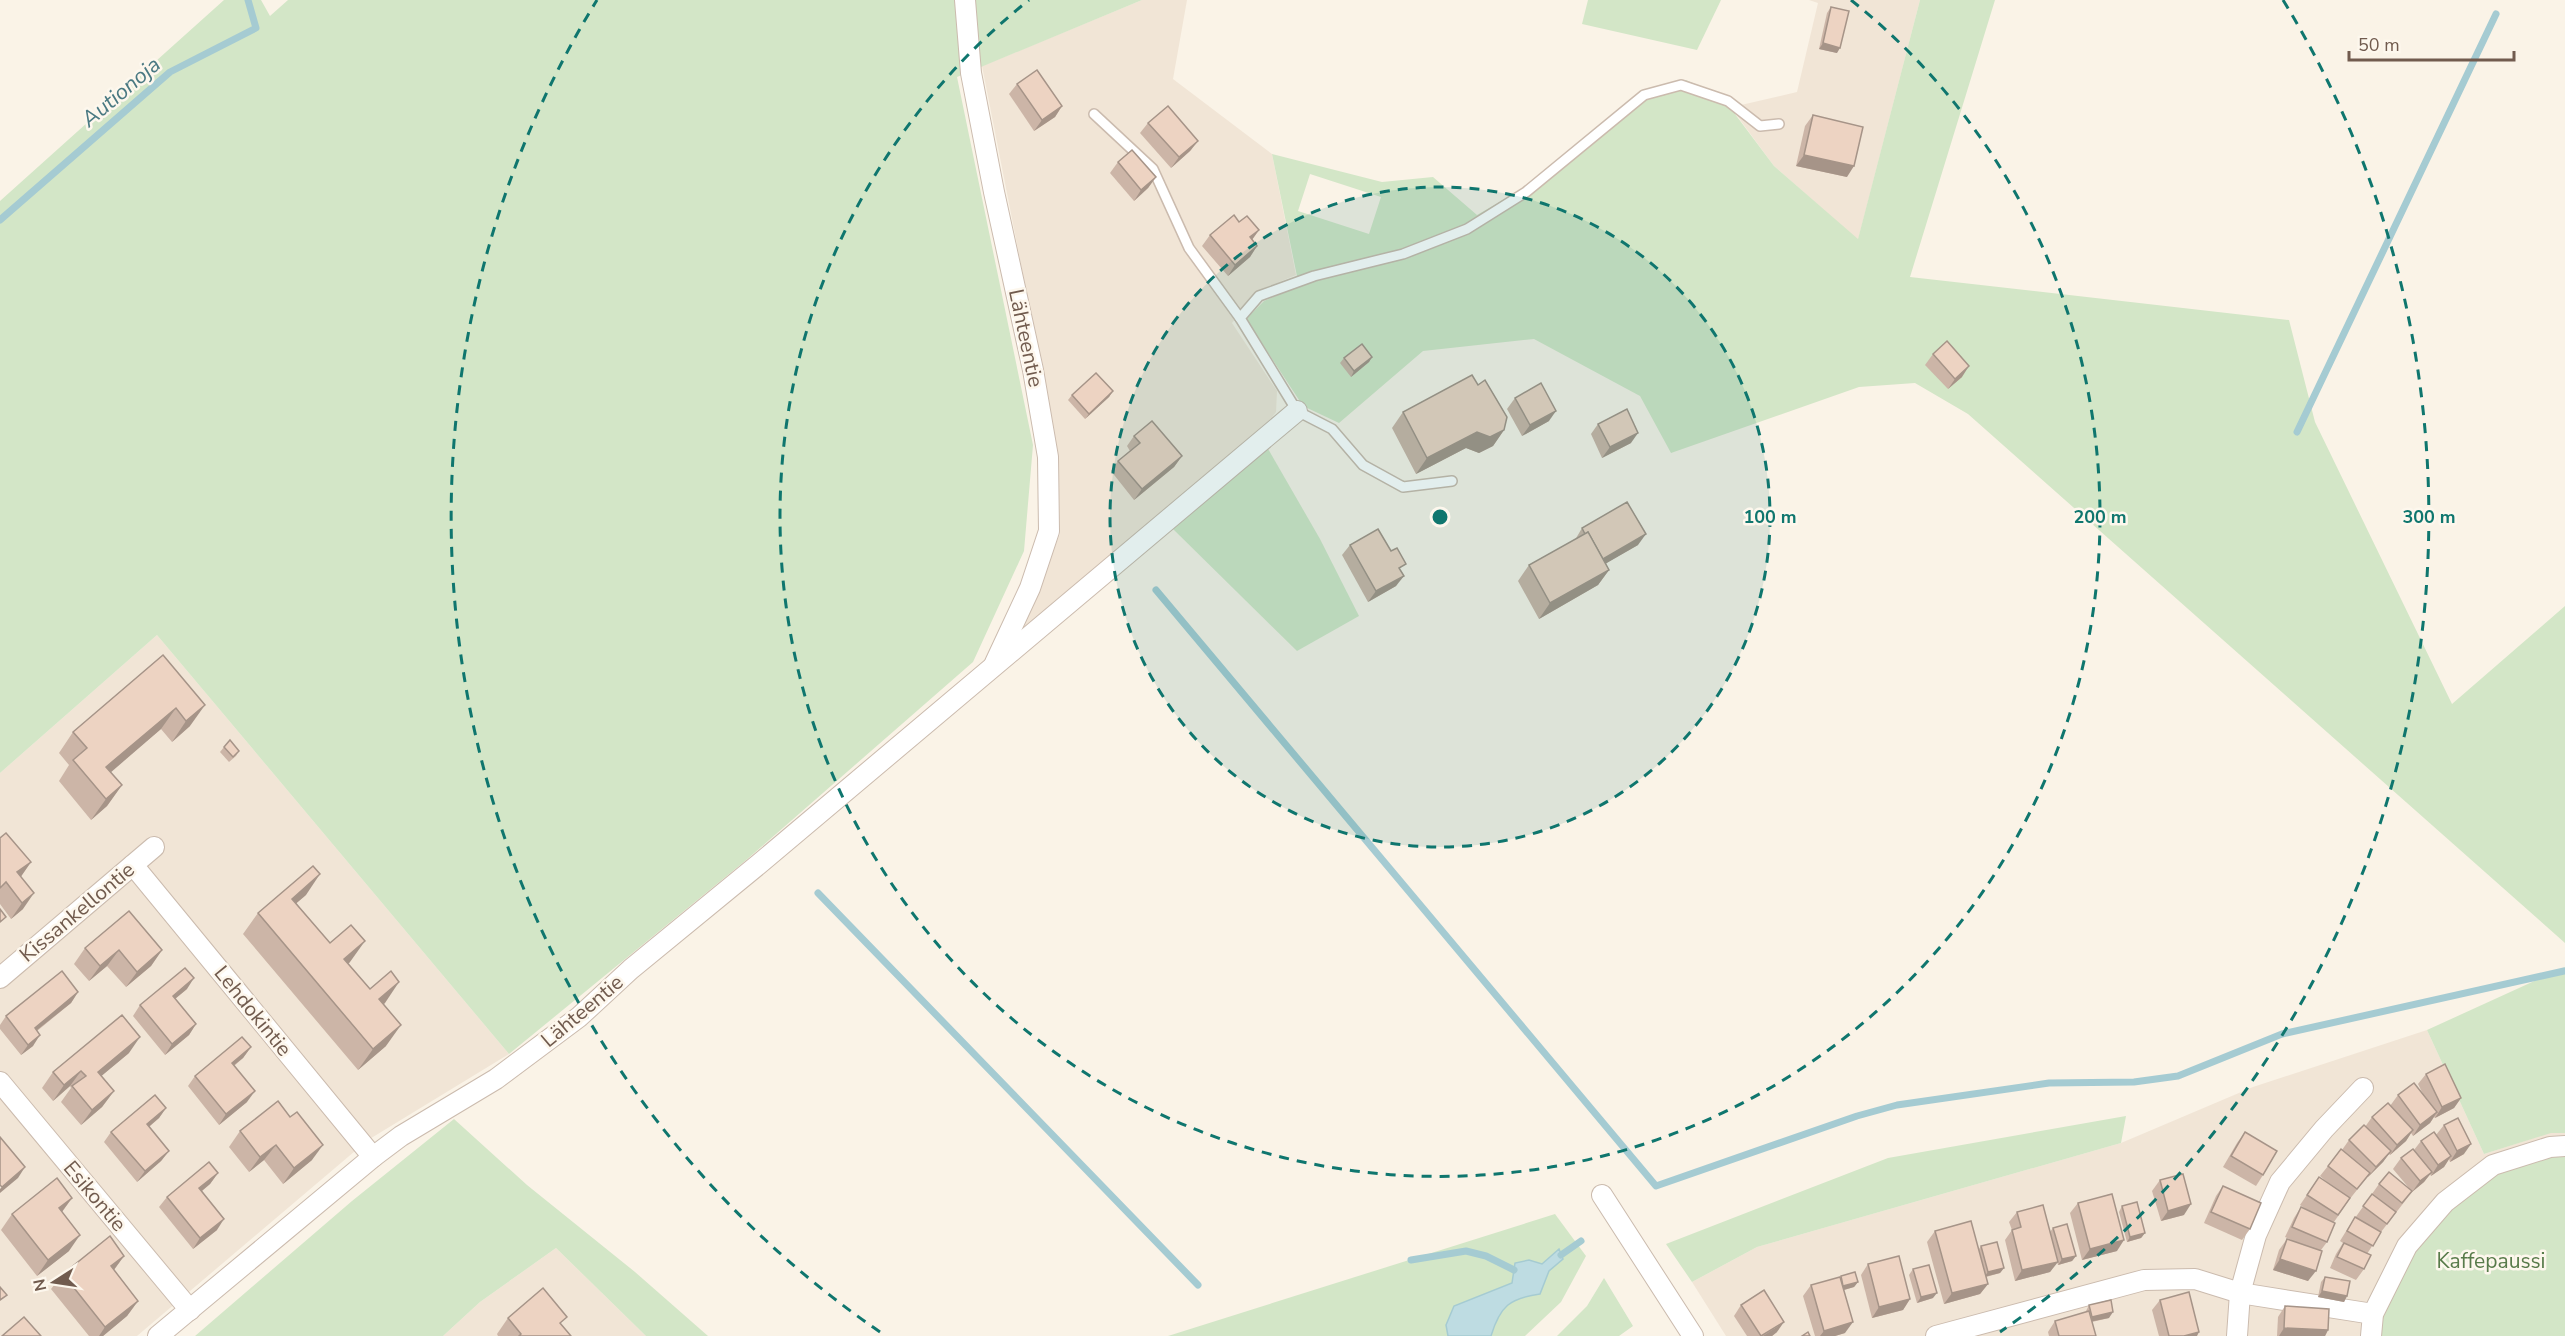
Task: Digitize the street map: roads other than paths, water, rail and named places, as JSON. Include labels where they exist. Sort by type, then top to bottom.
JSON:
[{"type":"street","name":"Lähteentie","points":[[965,0],[971,72],[994,192],[1033,370],[1048,457],[1049,531],[1030,588],[993,668]]},
{"type":"street","name":"Lähteentie","points":[[158,1336],[373,1156],[401,1136],[496,1079],[579,1017],[631,969],[1297,411]]},
{"type":"street","name":"Kissankellontie","points":[[0,978],[154,847]]},
{"type":"street","name":"Lehdokintie","points":[[133,865],[373,1156]]},
{"type":"street","name":"Esikontie","points":[[0,1082],[190,1310]]},
{"type":"street","points":[[2237,1336],[2240,1293],[2256,1235],[2280,1182],[2324,1129],[2363,1088]]},
{"type":"street","points":[[2372,1336],[2373,1314],[2407,1246],[2445,1202],[2493,1165],[2550,1147],[2565,1146]]},
{"type":"street","points":[[1602,1195],[1693,1336]]},
{"type":"street","points":[[1936,1336],[2144,1280],[2195,1279],[2240,1293],[2373,1314]]},
{"type":"lane","points":[[1239,318],[1259,296],[1314,276],[1403,254],[1467,229],[1526,192],[1644,95],[1681,85],[1728,101],[1760,126],[1779,124]]},
{"type":"lane","points":[[1094,114],[1153,169],[1189,248],[1239,318],[1297,411],[1332,429],[1363,465],[1403,487],[1452,481]]},
{"type":"water","points":[[1559,1249],[1563,1259],[1549,1271],[1540,1294],[1521,1298],[1508,1305],[1498,1317],[1491,1336],[1448,1336],[1446,1325],[1454,1306],[1512,1283],[1515,1263],[1529,1260],[1542,1264]]},
{"type":"waterway","name":"Autionoja","points":[[0,220],[170,72],[256,28],[248,0]]},
{"type":"waterway","points":[[2297,432],[2496,14]]},
{"type":"waterway","points":[[1156,590],[1656,1186],[1857,1116],[1897,1105],[2049,1083],[2134,1082],[2178,1076],[2282,1034],[2564,971]]},
{"type":"waterway","points":[[818,893],[1198,1285]]},
{"type":"waterway","points":[[1561,1255],[1581,1241]]},
{"type":"waterway","points":[[1411,1260],[1466,1251],[1486,1256],[1514,1270]]},
{"type":"park label","name":"Kaffepaussi","points":[[2491,1261]]}]
